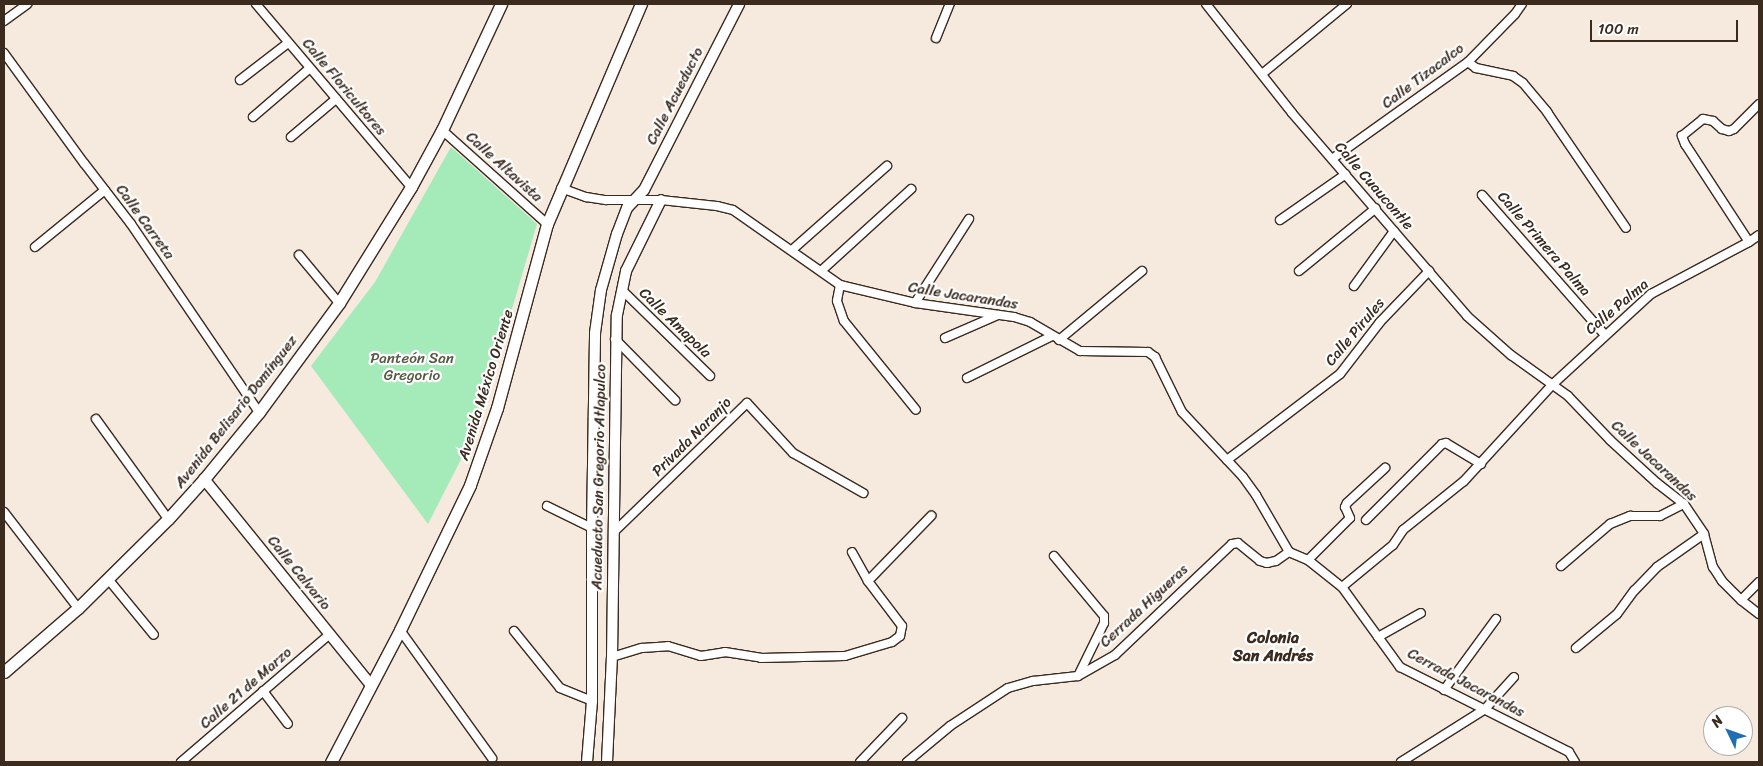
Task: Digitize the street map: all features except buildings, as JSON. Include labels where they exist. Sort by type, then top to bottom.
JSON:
[{"type":"main road","name":"Avenida Belisario Domínguez","points":[[4,672],[78,608],[168,519],[204,479],[259,412],[339,303],[411,187],[442,130],[501,4]]},
{"type":"main road","name":"Avenida México Oriente","points":[[331,762],[400,630],[453,522],[486,446],[547,224],[641,4]]},
{"type":"street","points":[[4,21],[27,4]]},
{"type":"street","name":"Calle Floricultores","points":[[256,4],[411,187]]},
{"type":"street","name":"Calle Acueducto","points":[[635,201],[644,190],[740,4]]},
{"type":"street","points":[[936,38],[950,4]]},
{"type":"street","name":"Calle Cuaucontle","points":[[1206,4],[1332,159],[1429,272],[1490,339],[1536,372]]},
{"type":"street","points":[[1262,74],[1347,4]]},
{"type":"street","name":"Calle Tizacalco","points":[[1332,159],[1468,62],[1515,14],[1522,4]]},
{"type":"street","points":[[240,80],[288,43]]},
{"type":"street","name":"Calle Carreta","points":[[4,53],[131,224],[259,412]]},
{"type":"street","points":[[1468,62],[1476,68],[1513,76],[1523,83],[1547,112],[1626,228]]},
{"type":"street","points":[[253,117],[310,68]]},
{"type":"street","points":[[291,137],[336,99]]},
{"type":"street","points":[[1749,242],[1685,144],[1682,136],[1703,119],[1713,121],[1722,129],[1729,131],[1734,129],[1759,104]]},
{"type":"street","name":"Calle Altavista","points":[[442,130],[547,224]]},
{"type":"street","points":[[792,250],[886,166]]},
{"type":"street","points":[[1280,220],[1346,174]]},
{"type":"street","name":"Calle Altavista","points":[[561,188],[586,197],[635,201],[661,200]]},
{"type":"street","points":[[821,271],[911,188]]},
{"type":"street","points":[[35,247],[105,190]]},
{"type":"street","name":"Calle Primera Palma","points":[[1482,195],[1605,335]]},
{"type":"street","name":"Acueducto San Gregorio Atlapulco","points":[[607,762],[615,531],[616,339],[622,290],[632,256],[661,200]]},
{"type":"street","name":"Calle Jacarandas","points":[[661,200],[718,206],[733,210],[840,285],[915,304],[1000,314],[1030,322],[1080,351],[1148,352],[1155,357],[1182,412],[1227,460],[1256,495],[1288,552]]},
{"type":"street","name":"Acueducto San Gregorio Atlapulco","points":[[587,762],[592,701],[592,528],[598,312],[605,271],[617,234],[627,208],[635,201]]},
{"type":"street","points":[[1298,271],[1376,208]]},
{"type":"street","points":[[915,304],[968,220]]},
{"type":"street","points":[[1354,286],[1394,231]]},
{"type":"street","name":"Calle Palma","points":[[1342,587],[1393,546],[1403,530],[1443,500],[1481,464],[1552,384],[1651,294],[1749,242],[1759,234]]},
{"type":"street","points":[[299,256],[339,303]]},
{"type":"street","points":[[967,378],[1055,338],[1142,271]]},
{"type":"street","name":"Calle Pirules","points":[[1227,460],[1340,374],[1380,322],[1429,272]]},
{"type":"street","points":[[840,285],[837,301],[844,320],[916,410]]},
{"type":"street","name":"Calle Amapola","points":[[622,290],[710,376]]},
{"type":"street","points":[[945,338],[1000,314]]},
{"type":"street","points":[[616,339],[676,400]]},
{"type":"street","name":"Calle Jacarandas","points":[[1536,372],[1568,396],[1616,446],[1684,504],[1704,534],[1713,567],[1722,580],[1741,600],[1759,614]]},
{"type":"street","name":"Privada Naranjo","points":[[615,531],[747,403],[793,453],[863,493]]},
{"type":"street","points":[[96,419],[168,519]]},
{"type":"street","points":[[1366,520],[1442,444],[1446,443],[1481,464]]},
{"type":"street","points":[[1308,560],[1350,518],[1345,507],[1347,503],[1385,468]]},
{"type":"street","name":"Calle Calvario","points":[[204,479],[371,685]]},
{"type":"street","points":[[1561,566],[1610,524],[1630,516],[1660,516],[1684,504]]},
{"type":"street","points":[[547,506],[592,528]]},
{"type":"street","points":[[4,512],[78,608]]},
{"type":"street","points":[[868,581],[931,516]]},
{"type":"street","points":[[1576,648],[1617,614],[1634,592],[1658,567],[1704,534]]},
{"type":"street","name":"Cerrada Higueras","points":[[907,762],[950,726],[1008,688],[1034,681],[1078,676],[1115,655],[1232,544],[1238,543],[1260,561],[1267,563],[1276,561],[1288,552]]},
{"type":"street","points":[[612,657],[642,648],[668,646],[702,656],[725,652],[768,658],[845,656],[892,642],[902,632],[902,626],[868,581],[852,552]]},
{"type":"street","points":[[1288,552],[1308,560],[1342,587]]},
{"type":"street","points":[[1054,556],[1104,616],[1104,623],[1078,676]]},
{"type":"street","points":[[108,579],[154,635]]},
{"type":"street","points":[[1741,600],[1759,582]]},
{"type":"street","name":"Cerrada Jacarandas","points":[[1342,587],[1400,667],[1569,752],[1575,762]]},
{"type":"street","points":[[1378,637],[1421,613]]},
{"type":"street","points":[[1444,690],[1496,620]]},
{"type":"street","points":[[400,630],[492,758]]},
{"type":"street","points":[[514,631],[560,688],[592,701]]},
{"type":"street","name":"Calle 21 de Marzo","points":[[181,762],[330,634]]},
{"type":"street","points":[[1401,762],[1485,709],[1514,677]]},
{"type":"street","points":[[263,691],[288,724]]},
{"type":"street","points":[[860,762],[902,718]]},
{"type":"green space","name":"Panteón San Gregorio","points":[[451,147],[537,224],[477,428],[428,524],[311,366],[375,282]]},
{"type":"district","name":"Colonia San Andrés","points":[[1273,647]]}]
